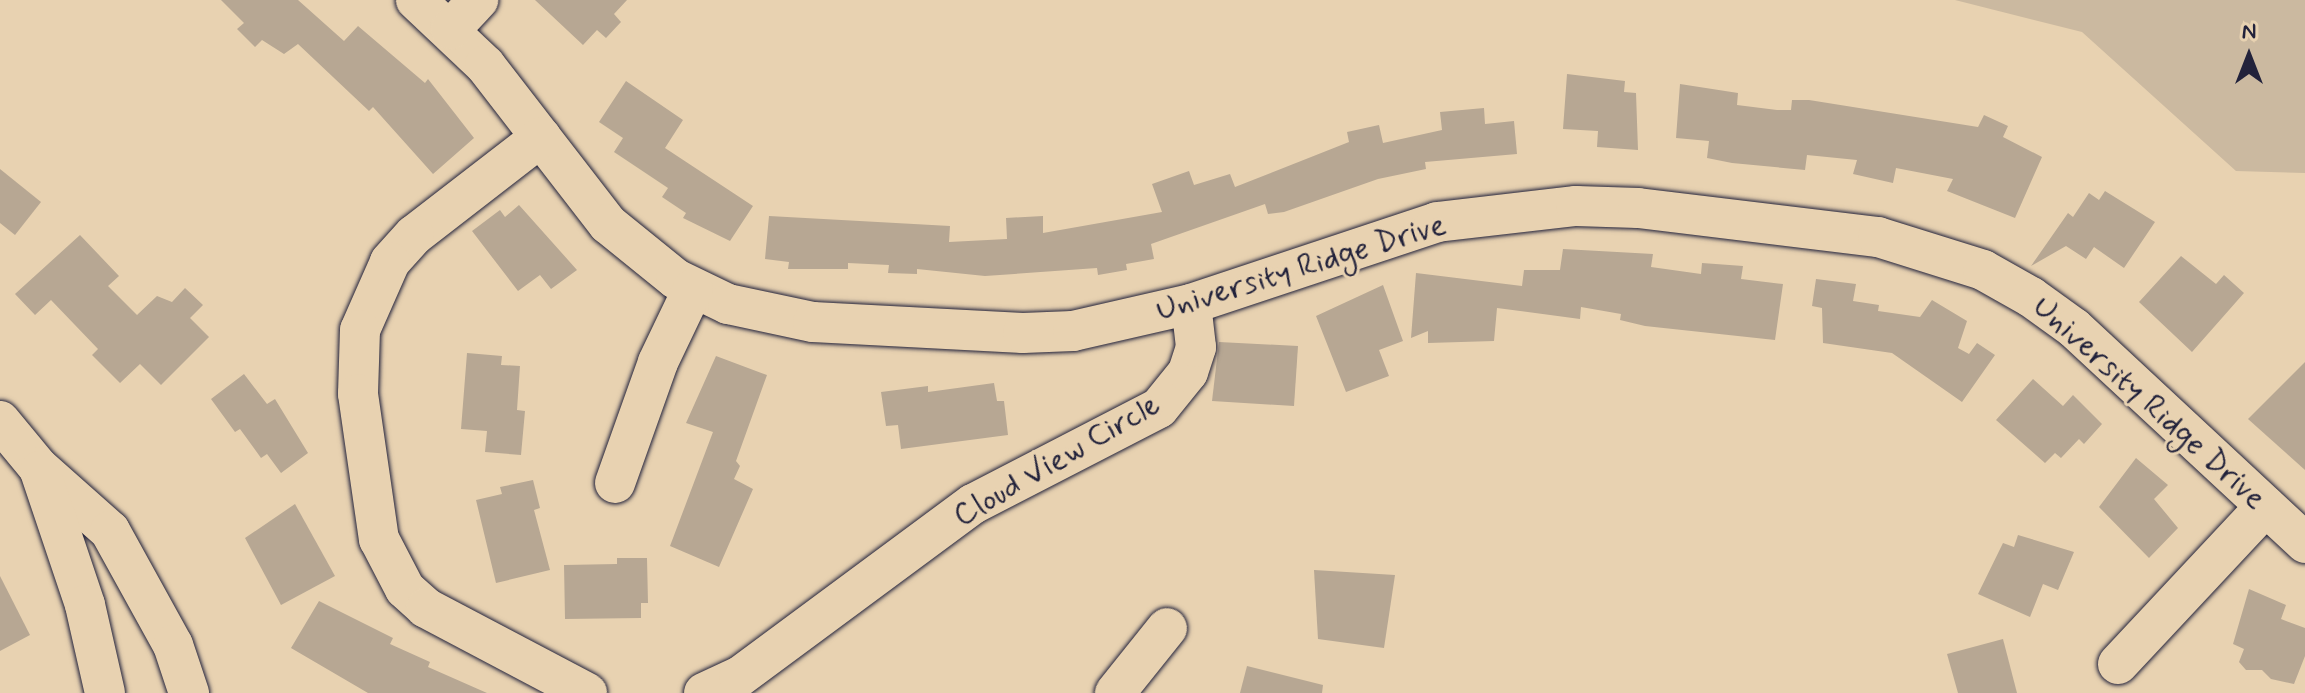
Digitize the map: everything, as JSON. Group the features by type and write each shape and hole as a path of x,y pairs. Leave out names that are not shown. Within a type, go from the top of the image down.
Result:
{"street":[{"name":"University Ridge Drive","path":"416,0 451,29 608,224 642,256 693,289 771,316 1023,333 1127,322 1191,304 1366,241 1506,211 1638,208 1878,237 1969,265 2031,297 2074,328 2305,543"},
{"path":"451,29 478,0"},
{"path":"541,137 414,235 390,262 360,330 358,394 379,539 405,589 426,608 587,693"},
{"path":"615,483 658,362 693,289"},
{"name":"Cloud View Circle","path":"704,693 739,677 973,504 1159,408 1188,372 1196,347 1191,304"},
{"path":"0,421 38,467 110,531 173,645 189,693"},
{"path":"38,467 85,605 105,693"},
{"path":"2118,664 2266,506"},
{"path":"1115,693 1167,628"}],"shaded area":[{"path":"1955,0 2305,0 2305,173 2236,171 2082,32"}],"building":[{"path":"221,0 298,0 344,41 358,26 425,83 428,79 474,138 433,174 373,107 369,111 298,44 284,54 262,40 255,47 237,29 244,23"},
{"path":"535,0 627,0 614,14 621,22 606,38 597,30 583,45"},
{"path":"1567,74 1625,81 1624,92 1636,93 1638,150 1597,147 1598,131 1563,129"},
{"path":"626,81 683,120 665,148 753,206 730,241 683,218 686,213 662,197 668,188 614,152 623,138 599,122"},
{"path":"1680,84 1738,93 1737,105 1777,110 1791,110 1792,100 1809,100 1978,127 1984,115 2008,126 2003,137 2042,157 2015,218 1947,191 1953,179 1896,168 1893,183 1853,174 1857,160 1807,155 1805,170 1707,158 1709,141 1676,138"},
{"path":"1484,108 1485,124 1514,121 1517,154 1425,162 1426,169 1378,179 1284,212 1268,214 1265,204 1151,244 1154,259 1126,264 1127,270 1098,275 1097,268 985,276 917,269 917,274 888,273 889,265 848,263 848,269 788,269 789,262 765,259 769,216 950,226 949,242 1007,239 1006,218 1043,216 1043,233 1162,212 1152,184 1189,171 1194,185 1230,174 1235,187 1349,142 1347,132 1379,125 1383,143 1442,130 1440,112"},
{"path":"0,169 41,202 15,235 0,223"},
{"path":"2105,191 2155,222 2124,268 2094,247 2086,259 2066,246 2031,266 2068,213 2073,217 2089,193 2099,200"},
{"path":"519,205 577,270 551,289 540,275 518,291 472,231 500,210 505,217"},
{"path":"80,235 119,276 108,286 137,315 157,296 172,302 185,288 203,305 190,318 209,337 161,385 140,364 120,383 92,355 98,349 51,300 35,315 15,294"},
{"path":"1563,249 1653,254 1651,267 1701,274 1702,263 1743,266 1741,279 1783,284 1775,340 1645,326 1620,320 1621,314 1581,307 1580,319 1497,308 1494,341 1428,343 1428,331 1411,338 1416,273 1522,286 1524,270 1560,270"},
{"path":"2181,256 2216,284 2224,275 2244,293 2192,352 2139,302"},
{"path":"1816,279 1856,284 1853,301 1879,305 1878,311 1920,317 1932,300 1967,321 1958,348 1969,354 1977,343 1995,355 1962,402 1892,353 1823,343 1822,308 1812,306"},
{"path":"1383,285 1403,341 1379,350 1389,376 1346,392 1316,316"},
{"path":"1219,342 1298,346 1294,406 1212,401"},
{"path":"467,353 502,356 501,365 520,366 517,410 525,411 521,455 485,452 487,431 461,429"},
{"path":"716,356 767,375 736,461 740,466 734,479 753,489 719,567 670,546 713,432 686,423"},
{"path":"2305,362 2305,470 2248,419"},
{"path":"244,374 267,404 275,399 308,453 281,473 267,454 261,458 240,429 235,432 211,399"},
{"path":"2033,379 2063,406 2073,395 2102,424 2084,444 2079,439 2061,458 2055,453 2045,463 1996,420"},
{"path":"994,383 997,401 1004,401 1008,435 901,449 898,425 886,426 881,392 928,386 928,392"},
{"path":"2136,458 2168,485 2154,499 2178,528 2149,558 2099,507"},
{"path":"533,480 540,508 534,510 550,570 496,583 476,500 502,494 500,487"},
{"path":"295,504 335,576 281,605 245,538"},
{"path":"2018,535 2074,552 2058,590 2043,584 2030,617 1978,594 2003,543 2014,547"},
{"path":"617,558 647,558 648,603 641,603 641,618 565,619 564,565 617,564"},
{"path":"1314,570 1395,575 1384,648 1318,639"},
{"path":"0,576 30,635 0,651"},
{"path":"2249,589 2286,605 2281,619 2305,628 2305,656 2294,684 2271,679 2262,670 2246,670 2239,662 2244,649 2233,644"},
{"path":"319,601 393,638 390,644 430,662 428,667 487,693 368,693 291,648"},
{"path":"2003,639 2017,693 1958,693 1947,654"},
{"path":"1247,666 1323,685 1322,693 1240,693"}]}
